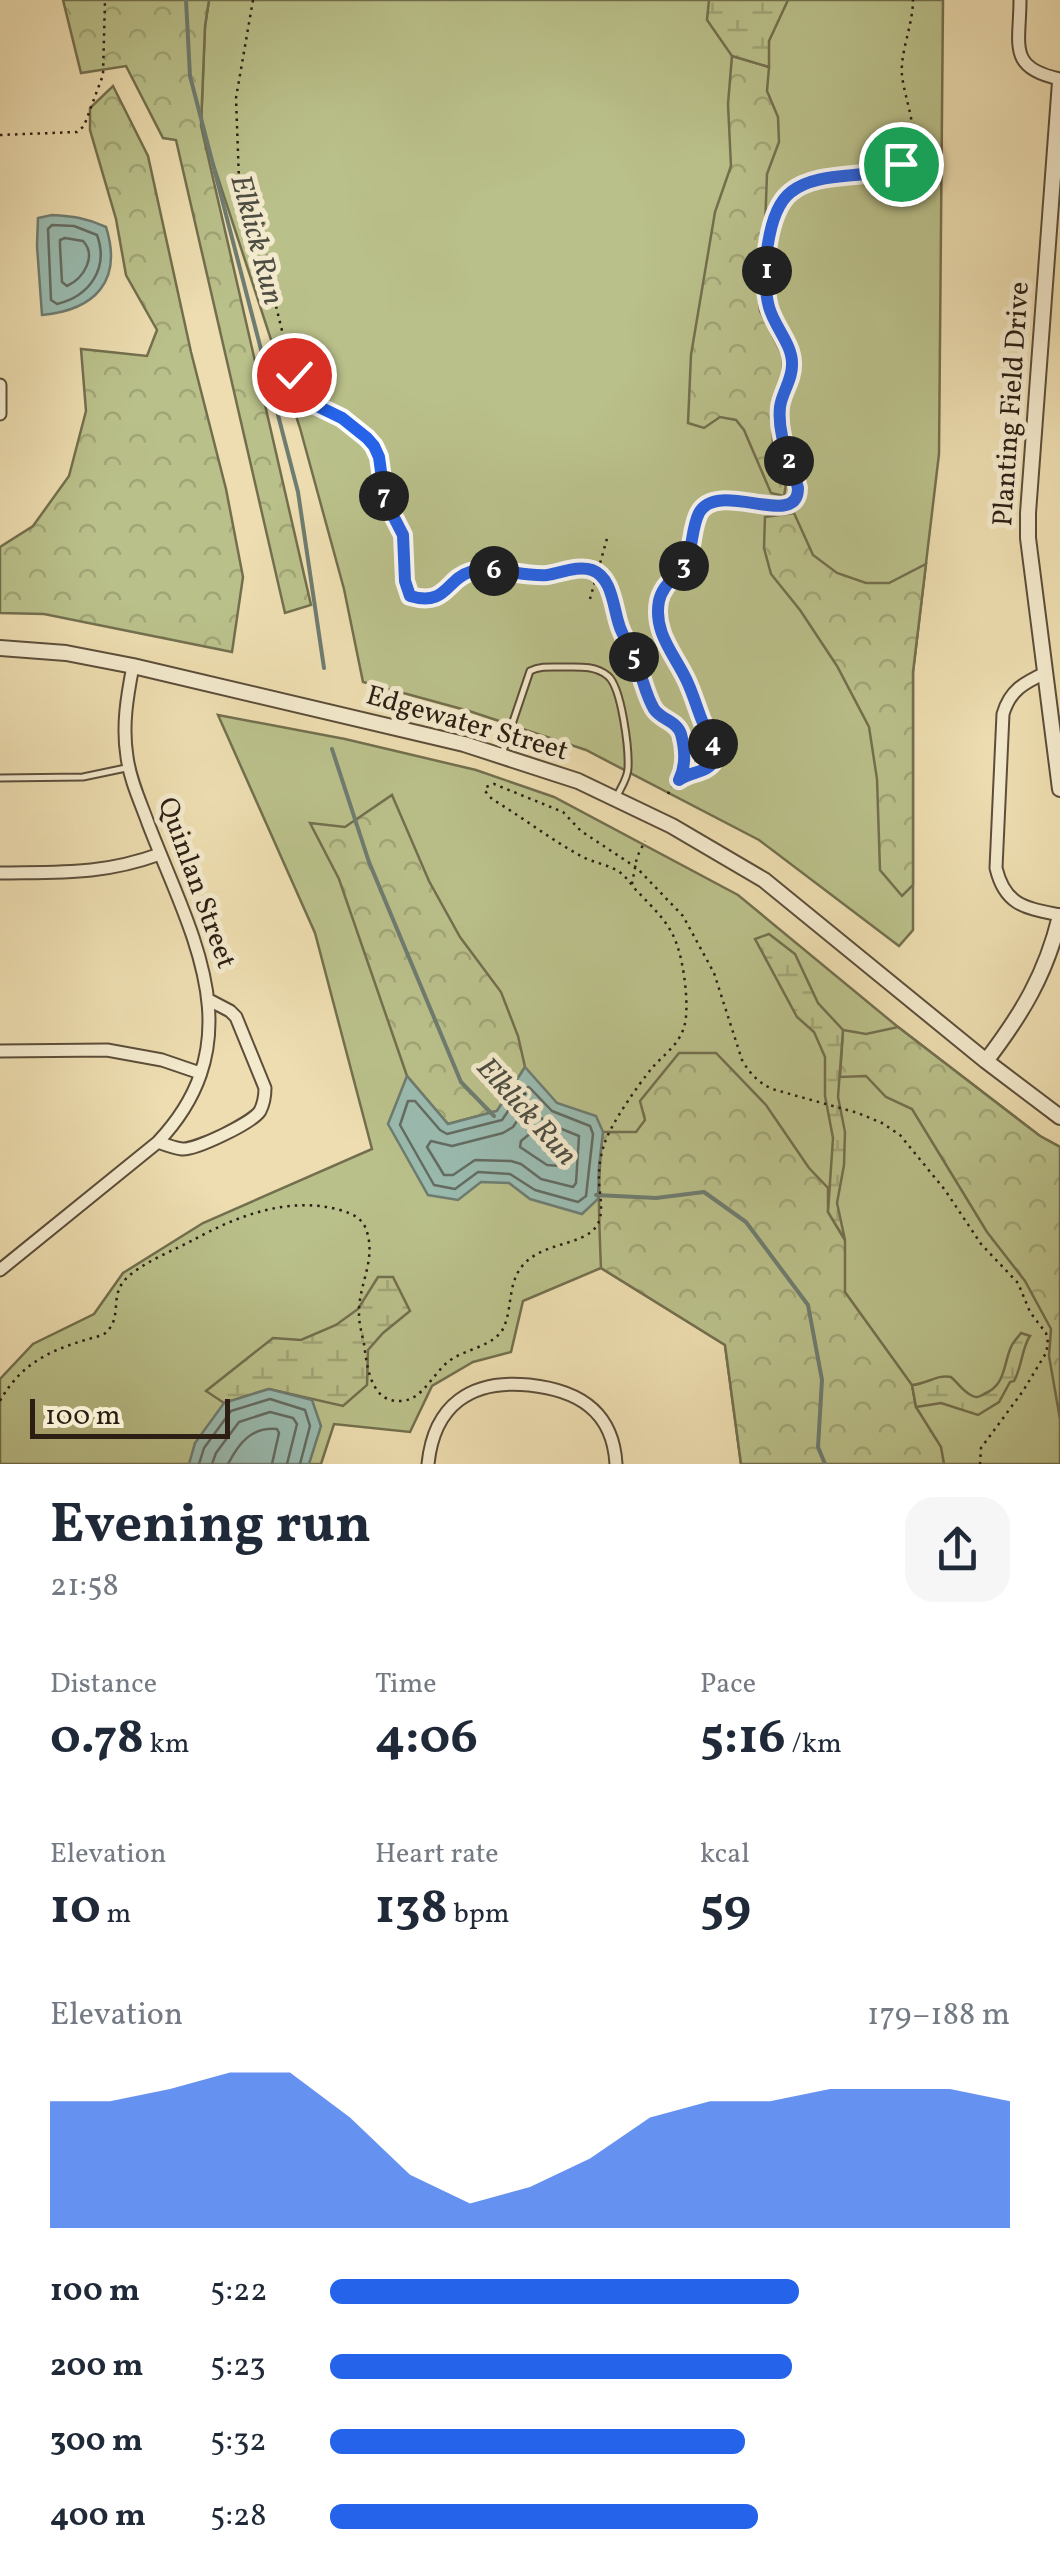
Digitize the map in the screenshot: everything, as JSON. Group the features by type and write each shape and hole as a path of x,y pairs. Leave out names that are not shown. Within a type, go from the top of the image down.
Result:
{"street":[{"path":"1020,0 1023,61 1038,75 1060,80"},
{"name":"Planting Field Drive","path":"1060,80 1028,514 1060,788"},
{"path":"0,385 0,414"},
{"name":"Edgewater Street","path":"0,648 66,653 133,666 502,754 578,780 672,826 764,880 1060,1117"},
{"name":"Quinlan Street","path":"0,1270 158,1142 190,1097 207,1049 209,1000 200,954 129,768 124,729 133,666"},
{"path":"986,1061 1027,1004 1047,960 1060,916 1014,901 1000,882 996,868 1003,714 1014,691 1045,673"},
{"path":"0,873 91,872 160,854"},
{"path":"158,1142 193,1148 248,1122 262,1109 264,1088 240,1024 230,1010 209,1000"},
{"path":"0,1051 108,1050 162,1060 200,1073"},
{"path":"428,1464 434,1432 454,1404 482,1388 512,1383 554,1388 585,1402 608,1430 616,1464"}],"lane":[{"path":"502,754 530,671 586,666 612,681 621,702 628,770 616,798"},
{"path":"0,778 83,778 129,768"}],"path":[{"path":"0,135 77,132 84,126 103,75 105,0"},
{"path":"253,0 236,98 238,180 265,232 269,278 294,375 313,404 342,418 367,438 379,457 385,500 403,535 405,581 410,596 444,594 458,579 474,571 539,575 588,568 597,572 610,589 618,621 656,713 674,723 681,736 684,763 679,780"},
{"path":"668,794 686,774 712,766 716,751 687,680 662,636 658,615 662,591 687,561 694,528 704,506 731,500 784,506 798,496 780,427 783,394 792,364 766,294 772,218 792,190 815,181 877,172 901,164 911,154 914,141 901,72 914,0"},
{"path":"590,598 608,535"},
{"path":"0,1400 16,1378 46,1354 110,1330 115,1321 117,1294 123,1282 140,1269 205,1234 263,1210 312,1204 354,1215 363,1222 370,1244 360,1322 370,1378 388,1400 403,1402 418,1394 449,1360 496,1338 505,1322 517,1273 525,1262 539,1251 593,1230 601,1210 599,1174 604,1143 637,1088 679,1039 686,1024 683,972 676,940 662,918 617,870 576,854 487,796 486,787 494,784 563,812 581,831 633,865 683,916 691,930 714,974 749,1072 772,1090 858,1113 882,1122 900,1135 945,1190 981,1244 1018,1284 1030,1312 1046,1333 1046,1353 981,1448 980,1464"},
{"path":"631,885 633,865 645,841"},
{"path":"617,870 633,865"}],"green space":[{"path":"63,0 209,0 201,126 311,605 285,613 176,140 163,138 126,66 81,73"},
{"path":"209,0 943,0 939,454 913,672 913,930 899,946 759,840 586,750 469,711 363,682 344,589 300,428 201,126"},
{"path":"709,0 788,0 769,41 769,67 732,56 707,20"},
{"path":"732,56 769,67 767,91 778,117 779,142 767,174 765,228 757,273 760,311 783,356 783,382 772,406 773,446 787,478 784,496 771,493 736,420 720,417 704,428 688,423 691,355 715,212 731,166 728,104"},
{"path":"113,86 148,156 226,489 243,577 232,652 44,614 0,613 0,547 33,526 69,476 86,411 81,349 147,356 157,330 126,275 116,219 90,130 90,108"},
{"path":"794,513 813,555 837,573 866,583 889,583 926,564 913,672 913,885 902,896 880,870 877,779 869,727 837,666 771,574 764,548 765,517"},
{"path":"218,715 345,739 476,770 554,797 738,895 898,1027 1040,1136 1060,1147 1060,1464 741,1464 725,1345 601,1268 523,1301 511,1352 473,1362 432,1386 410,1432 334,1424 321,1464 0,1464 0,1379 33,1344 94,1314 123,1273 203,1223 372,1149 315,933"},
{"path":"392,795 429,881 460,937 501,992 525,1067 497,1111 448,1124 407,1076 339,879 310,823 345,827"},
{"path":"769,934 795,954 818,1003 843,1030 838,1097 845,1132 844,1165 837,1203 845,1240 828,1212 833,1138 825,1096 825,1057 814,1032 797,1017 755,939"},
{"path":"898,1027 1040,1136 1060,1147 1060,1419 1049,1356 1051,1329 1025,1281 987,1232 912,1109 886,1097 866,1076 840,1077 843,1030 866,1034"},
{"path":"679,1053 716,1053 766,1105 809,1168 828,1188 828,1212 845,1240 845,1292 912,1385 916,1407 941,1447 944,1464 741,1464 725,1345 601,1268 599,1183 603,1132 636,1132 645,1120 640,1101"},
{"path":"378,1277 393,1277 410,1311 368,1350 367,1385 343,1406 269,1389 224,1403 206,1391 273,1338 301,1340 336,1325 358,1309"},
{"path":"1021,1333 1030,1336 1017,1375 999,1402 978,1415 941,1403 916,1407 912,1385 941,1377 951,1377 975,1397 991,1390 1000,1380 1011,1347"}],"water":[{"path":"52,215 106,227 111,263 100,289 90,299 77,307 42,315 38,218"},
{"path":"525,1067 557,1103 596,1116 603,1132 598,1199 582,1214 530,1199 509,1183 481,1182 458,1200 428,1195 388,1124 407,1076 448,1124 497,1111"},
{"path":"269,1389 312,1400 321,1426 309,1464 189,1464 195,1443 224,1403"}],"waterway":[{"name":"Elklick Run","path":"186,0 190,76 298,492 324,668"},
{"name":"Elklick Run","path":"332,749 369,862 461,1082 494,1116"},
{"name":"Elklick Run","path":"596,1195 656,1198 704,1192 746,1222 808,1305 822,1380 818,1447 825,1464"}],"route":[{"path":"294,375 313,404 342,418 374,446 385,500 403,535 405,581 410,596 444,594 458,579 474,571 539,575 588,568 602,576 656,713 674,723 681,736 684,763 679,780 712,766 716,751 687,680 662,636 658,605 662,591 687,561 698,514 704,506 731,500 784,506 798,496 780,427 783,394 792,364 766,294 772,218 792,190 815,181 877,172 901,164"}]}
